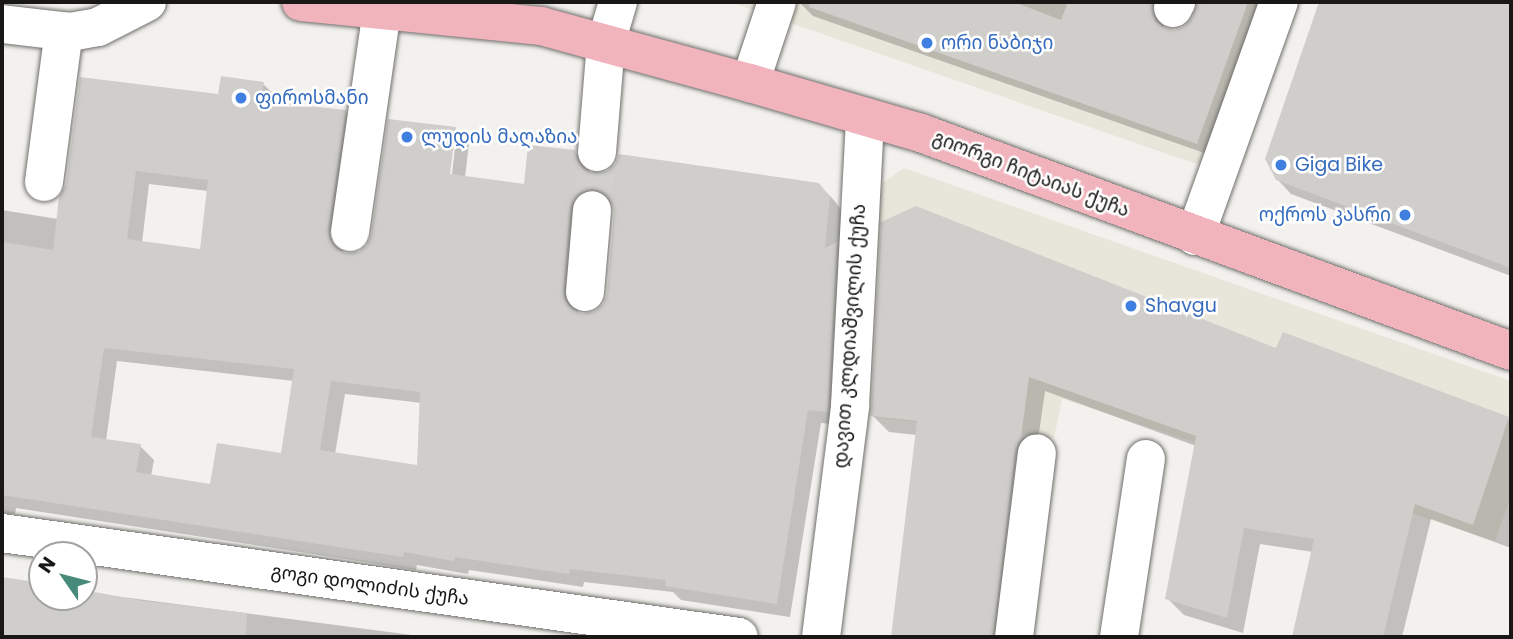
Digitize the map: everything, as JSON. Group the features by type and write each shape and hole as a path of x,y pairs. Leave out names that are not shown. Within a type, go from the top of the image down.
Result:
{"main road":[{"name":"გიორგი ჩიტაიას ქუჩა","path":"301,2 541,26 750,83 922,133 1511,351"},
{"name":"გიორგი ჩიტაიას ქუჩა","path":"486,2 541,26"}],"street":[{"path":"44,181 44,21 98,27 147,2"},
{"path":"597,152 606,43 618,2"},
{"path":"750,83 777,2"},
{"path":"1195,236 1279,2"},
{"path":"350,232 382,10"},
{"name":"დავით კლდიაშვილის ქუჩა","path":"821,637 850,405 865,117"},
{"path":"584,292 592,210"},
{"path":"1014,637 1037,453"},
{"path":"1119,637 1146,458"},
{"name":"გოგი დოლიძის ქუჩა","path":"2,533 738,637"}],"shaded area":[{"path":"730,2 1263,2 1209,159 1199,165"},
{"path":"904,168 1511,381 1511,496 1495,541 1062,399 1054,438 857,415 881,184"}],"building":[{"path":"810,2 1014,2 1061,20 1068,2 1153,2 1155,21 1174,30 1184,27 1192,18 1198,2 1248,2 1197,144 809,7"},
{"path":"1319,2 1511,2 1511,268 1276,180 1265,159"},
{"path":"221,76 264,82 261,101 346,110 328,230 336,249 346,253 359,252 367,246 371,236 388,119 456,127 450,174 524,184 528,145 575,150 578,162 584,170 595,174 607,171 615,164 619,154 819,183 830,197 825,248 837,242 828,404 827,412 808,410 777,604 665,586 666,580 570,569 569,574 455,557 454,561 404,552 403,557 2,495 2,242 53,250 59,197 66,185 80,77 218,94","holes":["136,171 208,180 200,249 127,239","593,188 605,193 611,200 614,211 607,294 603,304 595,311 582,314 572,309 565,301 563,291 570,208 575,197 583,190","104,348 294,369 281,453 217,443 210,484 136,472 141,444 91,437","331,381 420,392 417,465 320,450"]},
{"path":"916,206 1276,348 1283,332 1509,417 1473,525 1415,504 1383,637 1292,637 1314,539 1244,528 1227,618 1165,599 1196,436 1029,377 1021,438 1015,450 993,637 891,637 917,421 871,416 881,222"},
{"path":"2,577 28,581 28,611 98,611 98,593 143,601 247,613 246,637 2,637"}],"tunnel":[{"path":"592,210 597,152"}],"place":[{"name":"ორი ნაბიჯი","path":"927,43"},
{"name":"ფიროსმანი","path":"241,98"},
{"name":"ლუდის მაღაზია","path":"407,137"},
{"name":"Giga Bike","path":"1281,165"},
{"name":"ოქროს კასრი","path":"1405,215"},
{"name":"Shavgu","path":"1131,306"}]}
